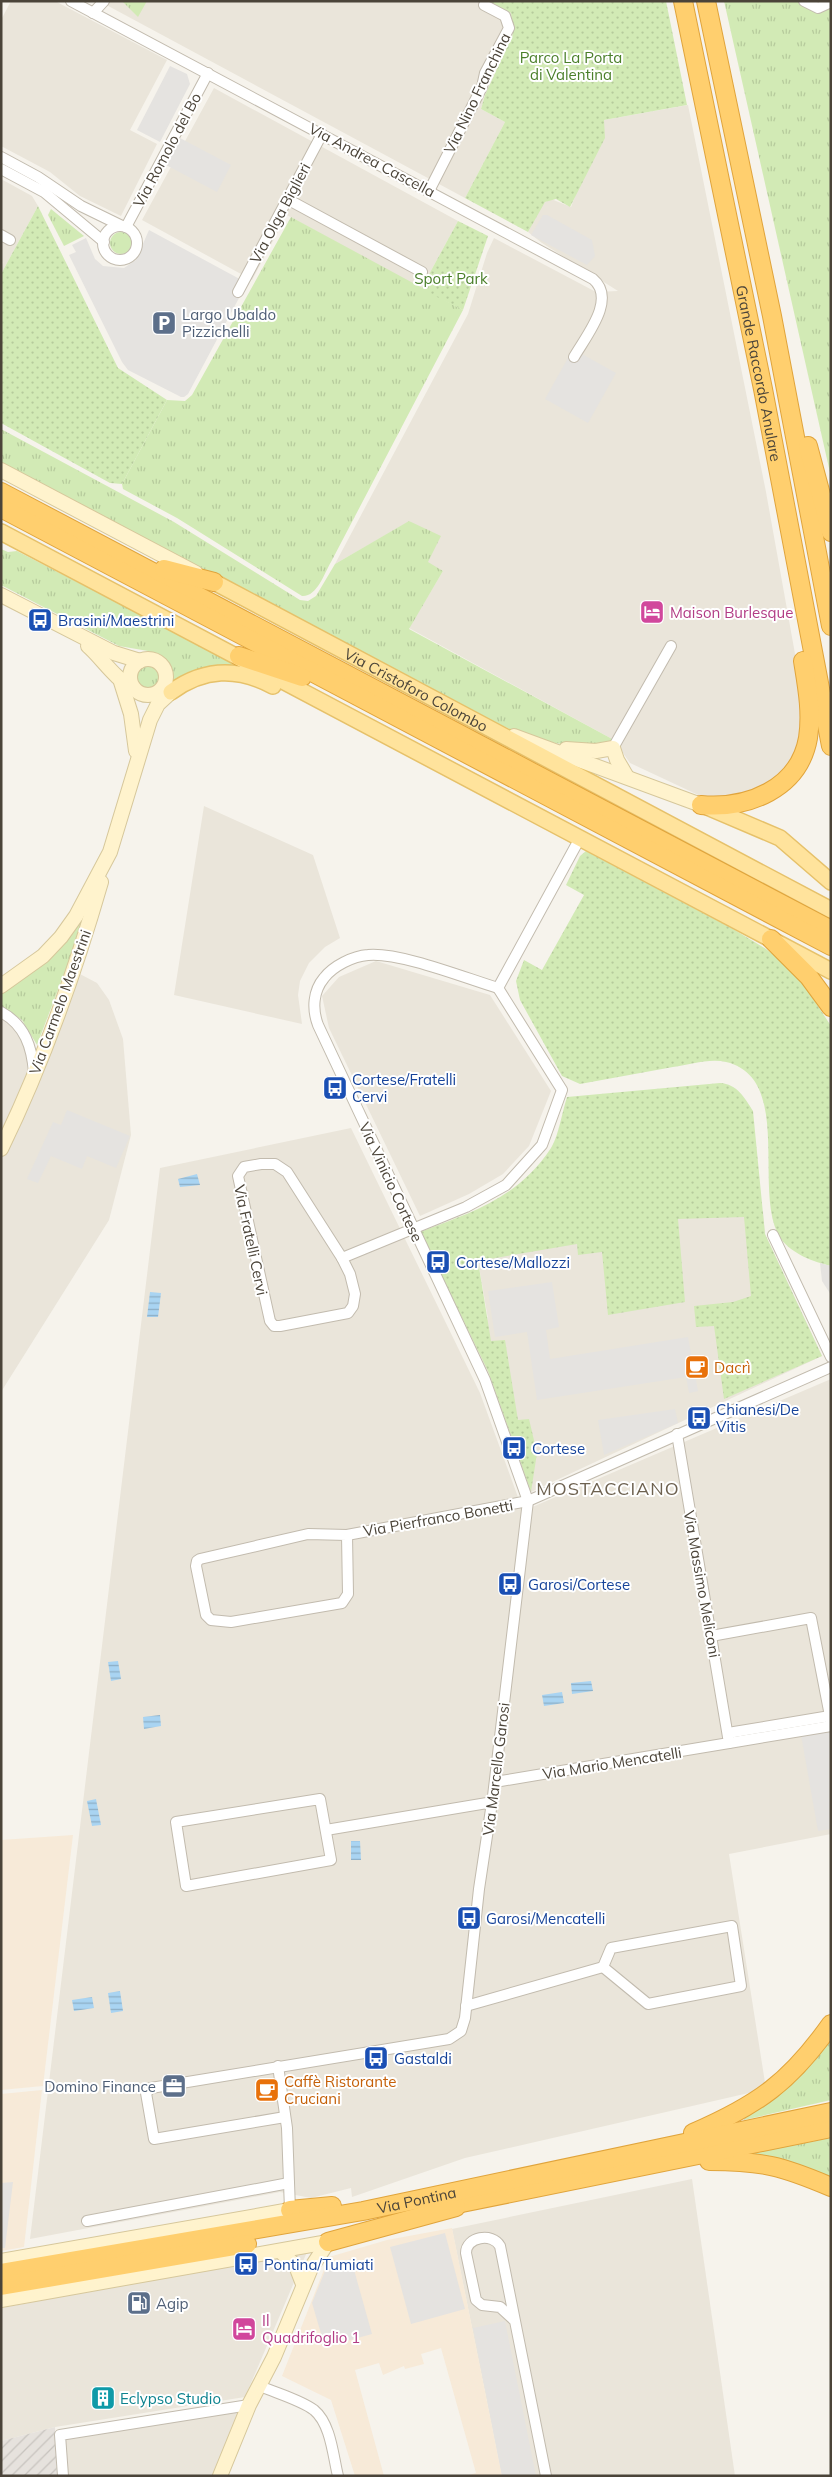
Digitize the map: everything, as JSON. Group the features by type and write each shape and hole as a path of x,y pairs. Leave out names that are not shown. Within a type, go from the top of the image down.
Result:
{"highway":[{"name":"Grande Raccordo Anulare","path":"683,1 742,283 831,746"},
{"name":"Grande Raccordo Anulare","path":"706,1 772,316 831,626"},
{"path":"772,316 794,389 831,532"},
{"name":"Via Cristoforo Colombo","path":"1,492 831,930"},
{"path":"1,508 831,946"},
{"path":"114,552 177,574 214,582"},
{"path":"701,805 729,806 763,796 788,777 804,753 809,715 800,628 798,573"},
{"path":"239,656 302,676 366,707 387,711"},
{"path":"771,939 809,977 831,1007"},
{"path":"662,2155 758,2101 796,2068 831,2024"},
{"name":"Via Pontina","path":"662,2155 831,2112"},
{"name":"Via Pontina","path":"1,2286 280,2238 482,2192 662,2155 831,2128"},
{"path":"662,2155 765,2163 788,2169 831,2187"},
{"path":"290,2210 482,2192"},
{"path":"328,2242 411,2221 482,2192"},
{"name":"Via Pontina","path":"1,2273 482,2192"}],"main road":[{"path":"1,532 239,656 831,971"},
{"name":"Via Cristoforo Colombo","path":"214,582 831,910"},
{"path":"163,696 190,680 208,674 224,672 244,674 267,683 436,771 454,778 473,781"},
{"path":"701,805 786,842 831,882"}],"street":[{"name":"Via Andrea Cascella","path":"71,1 576,269 598,284 603,294 601,307 574,357"},
{"path":"93,13 104,1"},
{"path":"804,1 818,8 831,2"},
{"name":"Via Nino Franchina","path":"429,191 482,87 485,73 509,28 505,16 484,6"},
{"name":"Via Romolo del Bo","path":"124,227 208,73"},
{"name":"Via Olga Biglieri","path":"238,292 322,134"},
{"path":"1,157 38,177 81,206 132,230 138,242 137,250 132,256 121,260 113,259 106,254 104,242 109,230 124,227"},
{"path":"1,169 44,192 104,242"},
{"path":"287,199 422,272"},
{"name":"Via Cristoforo Colombo","path":"1,470 214,582"},
{"path":"1,595 114,653 140,661 156,662 164,670 165,681 163,696 148,726 137,759 110,852 76,916 61,937 42,956 1,986"},
{"path":"72,633 103,659 127,684 142,694 163,696"},
{"path":"627,777 617,760 613,748 671,646"},
{"path":"137,759 127,684 135,665 140,661"},
{"path":"486,726 701,805"},
{"path":"546,747 585,751 613,748"},
{"path":"342,1258 473,1204 514,1178 544,1140 562,1090 498,988 580,838"},
{"name":"Via Carmelo Maestrini","path":"1,1149 34,1073 89,923 110,852"},
{"path":"76,916 84,914 89,923"},
{"name":"Via Vinicio Cortese","path":"498,988 407,960 371,955 360,957 339,966 327,974 317,989 314,1009 318,1025 485,1380 528,1501"},
{"path":"1,1012 14,1021 25,1036 32,1053 34,1073"},
{"name":"Via Fratelli Cervi","path":"261,1164 275,1164 282,1167 342,1258 354,1284 354,1304 351,1311 343,1315 280,1326 272,1324 266,1308 238,1178 240,1169 261,1164"},
{"path":"773,1234 831,1357"},
{"name":"Via Pierfranco Bonetti","path":"347,1535 348,1594 342,1603 230,1622 211,1620 206,1615 196,1566 198,1560 308,1534 347,1535 528,1501 831,1367"},
{"name":"Via Massimo Meliconi","path":"677,1434 728,1738"},
{"name":"Via Marcello Garosi","path":"278,2066 449,2040 459,2034 464,2024 479,1889 495,1782 528,1501"},
{"path":"711,1636 812,1618 830,1721"},
{"name":"Via Mario Mencatelli","path":"495,1782 728,1738 830,1721"},
{"path":"320,1799 326,1830 331,1860 186,1886 176,1822 320,1799"},
{"path":"326,1830 492,1802"},
{"path":"732,1926 741,1986 648,2004 603,1967 611,1948 732,1926"},
{"path":"466,2006 603,1967"},
{"path":"1,2261 290,2210 285,2117 278,2066 148,2089 146,2094 154,2139 285,2117"},
{"path":"87,2221 289,2184"},
{"path":"514,2320 500,2306 482,2305 476,2300 466,2251 470,2242 487,2238 498,2242 514,2320 546,2476"},
{"path":"1,2300 281,2252 328,2242"},
{"path":"220,2476 249,2405 260,2386 313,2263 328,2242"},
{"path":"281,2252 296,2266 304,2284"},
{"path":"260,2386 303,2404 318,2414 327,2430 338,2476"},
{"path":"63,2476 60,2435 249,2405"}],"shaded area":[{"path":"11,1 55,1 167,60 130,130 157,144 121,216 80,196 50,172 1,146 1,20"},
{"path":"99,1 488,1 511,13 513,34 485,95 481,109 505,122 465,198"},
{"path":"170,66 187,74 190,84 160,142 137,130"},
{"path":"214,88 458,221 421,289 287,215 252,280 142,220"},
{"path":"688,105 766,492 804,704 801,742 780,777 748,796 709,800 630,763 614,740 409,628 443,571 428,563 410,521 335,564 468,314 487,253 494,238 596,292 618,291 542,243 528,232 542,204 551,199 571,207 604,120"},
{"path":"180,138 231,165 217,192 166,165"},
{"path":"1,179 32,196 38,206 1,274"},
{"path":"543,215 547,215 592,240 595,256 587,265 531,235"},
{"name":"Largo Ubaldo Pizzichelli","path":"149,230 247,283 188,394 184,397 128,370 122,362 69,255 76,252 72,245 86,238 95,259 103,266 124,268 136,260"},
{"path":"573,349 616,373 588,423 545,399"},
{"path":"204,806 313,855 340,938 325,947 309,963 300,981 298,995 302,1024 174,995"},
{"path":"376,961 490,995 551,1091 529,1146 503,1174 469,1194 420,1216 329,1028 322,996 339,977"},
{"path":"78,973 97,983 109,1000 123,1039 131,1135 109,1220 1,1392 1,1017 11,1024 26,1049 28,1073"},
{"path":"67,1110 130,1136 116,1168 87,1156 82,1169 51,1156 38,1183 27,1179 53,1122 61,1125"},
{"path":"351,1128 480,1393 523,1511 831,1379 831,1834 729,1854 766,2089 465,2158 352,2197 351,2188 311,2198 280,2192 30,2239 160,1168"},
{"path":"763,1211 765,1234 822,1356 531,1492 467,1327 488,1319 478,1261 677,1219"},
{"path":"820,1263 831,1266 831,1295 822,1281"},
{"path":"552,1282 559,1327 546,1330 550,1359 688,1337 698,1391 689,1393 686,1377 537,1400 527,1332 495,1337 488,1291"},
{"path":"675,1409 678,1423 604,1455 598,1420"},
{"path":"831,1729 831,1829 818,1831 801,1735"},
{"path":"73,1835 43,2086 1,2090 1,1840"},
{"path":"42,2090 24,2247 1,2251 1,2094"},
{"path":"692,2179 735,2476 502,2476 452,2229"},
{"path":"13,2182 5,2248 1,2248 1,2183"},
{"path":"452,2228 502,2476 465,2476 476,2473 441,2348 421,2354 424,2364 405,2369 404,2366 383,2375 379,2363 355,2370 384,2476 355,2476 331,2400 282,2376 329,2257 387,2240"},
{"path":"445,2233 465,2309 411,2324 390,2247"},
{"path":"307,2252 245,2397 55,2427 1,2441 1,2308"},
{"path":"351,2259 372,2334 325,2347 312,2303 327,2266"},
{"path":"505,2321 536,2476 502,2476 473,2328"},
{"path":"255,2401 220,2476 65,2476 61,2435"},
{"path":"55,2427 57,2476 1,2476 1,2441"}],"green space":[{"path":"122,1 147,1 138,17"},
{"name":"Parco La Porta di Valentina","path":"488,1 666,1 687,105 604,120 605,138 570,207 556,199 545,202 528,232 465,198 505,122 481,109 485,95 513,34 511,13"},
{"path":"724,1 831,1 831,477"},
{"path":"38,206 118,368 167,400 122,484 110,483 1,423 1,274"},
{"path":"51,209 84,236 64,246 48,215"},
{"path":"291,217 463,310 323,578 312,593 302,596 177,518 123,489 122,484 167,400 185,401 192,395"},
{"name":"Sport Park","path":"458,221 488,236 463,310 421,289"},
{"path":"117,232 125,232 132,239 132,247 125,254 117,254 110,247 110,239"},
{"path":"1,429 174,522 300,600 308,601 316,596 335,564 409,521 441,536 428,562 443,571 409,629 614,740 608,744 598,746 559,744 522,734 482,716 1,462"},
{"path":"1,549 8,552 17,551 238,665 254,670 170,684 167,664 159,657 148,654 148,651 119,646 1,585"},
{"path":"148,664 157,668 161,677 157,686 148,690 139,686 135,677 139,668"},
{"path":"586,851 733,929 766,949 795,971 831,1026 831,1266 811,1260 797,1253 781,1239 773,1220 769,1195 766,1114 759,1090 747,1072 726,1062 713,1061 580,1084 562,1076 520,1000 516,981 524,960 542,970 584,895 566,885 580,856"},
{"path":"82,919 69,961 37,1045 22,1020 1,1006 1,993"},
{"path":"720,1083 736,1089 753,1111 765,1234 822,1356 724,1399 714,1326 696,1327 694,1306 733,1302 751,1296 744,1217 678,1219 685,1302 608,1315 602,1252 578,1255 577,1244 478,1261 491,1341 505,1340 518,1420 529,1419 537,1453 531,1492 488,1371 420,1232 476,1210 509,1191 524,1179 538,1165 554,1143 567,1097"},
{"path":"831,2033 831,2100 744,2120 750,2111"},
{"path":"831,2138 831,2177 752,2153"}],"water":[{"path":"197,1174 200,1185 180,1187 178,1179"},
{"path":"150,1292 161,1293 158,1317 147,1317"},
{"path":"118,1661 121,1679 111,1681 108,1662"},
{"path":"591,1681 593,1691 572,1694 571,1683"},
{"path":"562,1692 564,1703 544,1706 542,1695"},
{"path":"160,1715 161,1726 144,1729 143,1717"},
{"path":"96,1799 101,1825 92,1826 87,1801"},
{"path":"351,1841 360,1841 361,1860 351,1860"},
{"path":"120,1991 123,2011 111,2013 108,1993"},
{"path":"92,1997 94,2008 74,2011 72,2000"}],"place":[{"name":"Largo Ubaldo Pizzichelli","path":"164,323"},
{"name":"Maison Burlesque","path":"652,612"},
{"name":"Brasini/Maestrini","path":"40,620"},
{"name":"Cortese/Fratelli Cervi","path":"335,1088"},
{"name":"Cortese/Mallozzi","path":"438,1262"},
{"name":"Dacrì","path":"697,1367"},
{"name":"Chianesi/De Vitis","path":"699,1418"},
{"name":"Cortese","path":"514,1448"},
{"name":"Garosi/Cortese","path":"510,1584"},
{"name":"Garosi/Mencatelli","path":"469,1918"},
{"name":"Gastaldi","path":"376,2058"},
{"name":"Domino Finance","path":"174,2086"},
{"name":"Caffè Ristorante Cruciani","path":"267,2090"},
{"name":"Pontina/Tumiati","path":"246,2264"},
{"name":"Agip","path":"139,2303"},
{"name":"Il Quadrifoglio 1","path":"244,2329"},
{"name":"Eclypso Studio","path":"103,2398"}],"district":[{"name":"MOSTACCIANO","path":"608,1488"}]}
